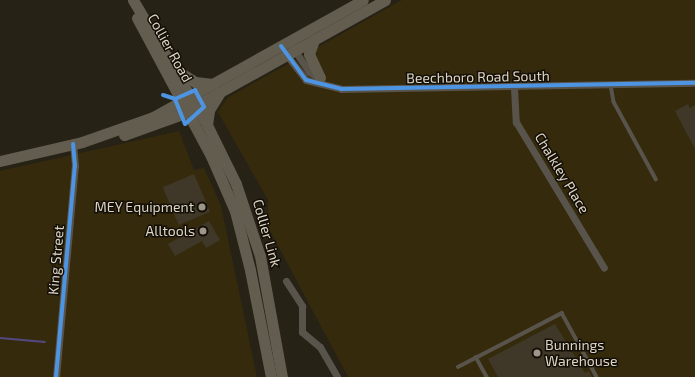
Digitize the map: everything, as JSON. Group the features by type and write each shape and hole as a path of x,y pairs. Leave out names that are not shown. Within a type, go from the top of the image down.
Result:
{"main road":[{"name":"Collier Road","path":"127,0 173,84 189,104"},
{"name":"Collier Road","path":"134,0 176,70 189,104"},
{"path":"0,161 146,129 288,49 336,15 363,0"},
{"path":"288,49 314,40 385,0"},
{"path":"336,15 355,11 360,14"},
{"path":"314,40 309,54 322,82"},
{"path":"176,70 195,82 216,89"},
{"path":"160,114 170,99 173,84"},
{"path":"207,125 209,110 216,89"},
{"path":"78,143 189,104"},
{"name":"Collier Link","path":"189,104 207,125 236,184 253,232 282,377"},
{"name":"Collier Link","path":"189,104 235,211 271,377"}],"street":[{"name":"Beechboro Road South","path":"288,49 309,72 322,82 349,89 514,88 695,83"},
{"name":"Chalkley Place","path":"514,88 516,122 604,268"},
{"name":"King Street","path":"56,377 78,143"},
{"path":"286,280 302,306 302,332 320,347 337,377"}],"lane":[{"path":"612,85 611,97 656,179"},
{"path":"458,367 562,313 597,377"},
{"path":"476,357 487,377"}],"shaded area":[{"path":"402,0 695,0 695,377 348,377 267,225 268,200 218,112 227,98"},
{"path":"179,131 194,170 204,168 221,206 257,377 0,377 0,171"}],"building":[{"path":"688,104 690,108 695,105 695,149 675,111"},
{"path":"194,174 210,212 179,225 163,187"},
{"name":"Alltools","path":"209,221 220,240 206,248 202,241 175,256 168,244"},
{"name":"Bunnings Warehouse","path":"555,324 585,373 589,371 592,377 498,377 488,359"}],"waterway":[{"path":"0,338 45,342"}],"cycle path":[{"path":"281,46 306,80 341,89 695,83"},
{"path":"163,95 175,99 195,90 204,107 185,124 175,99"},
{"path":"56,377 75,166 73,144"}],"place":[{"name":"MEY Equipment","path":"202,207"},
{"name":"Alltools","path":"203,231"},
{"name":"Bunnings Warehouse","path":"537,353"}]}
